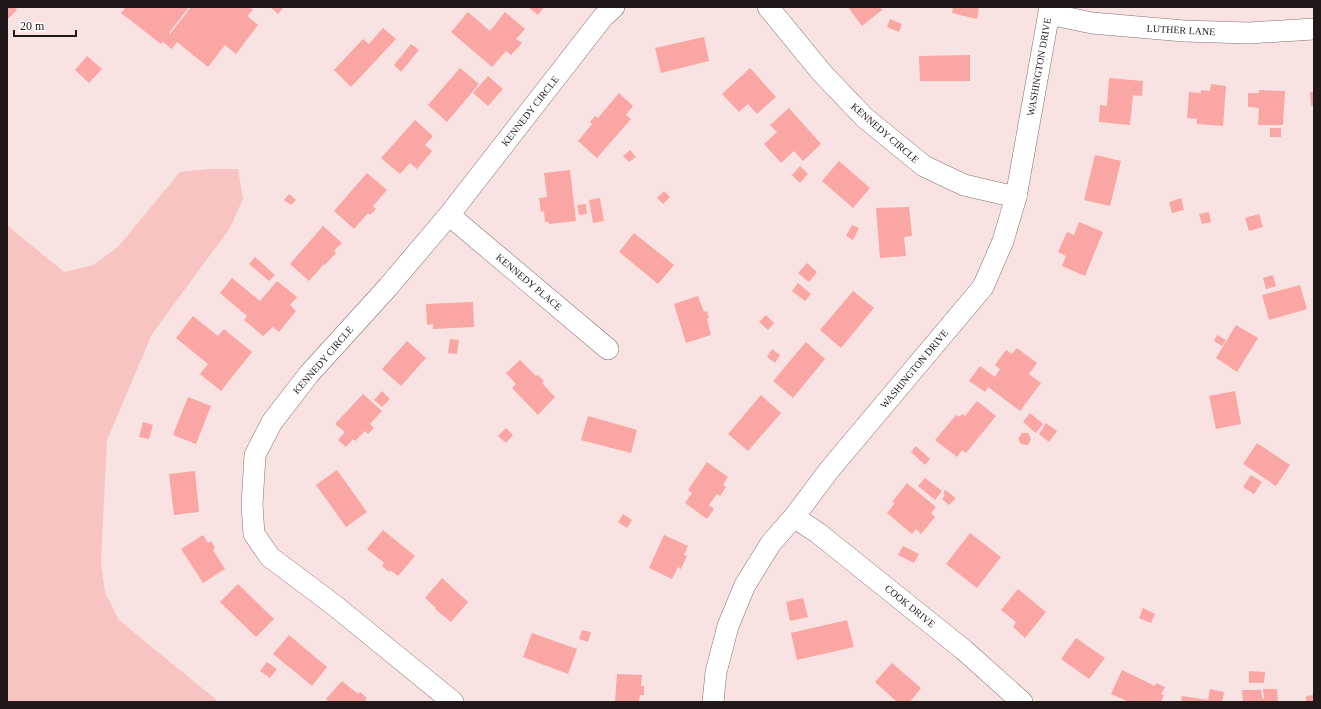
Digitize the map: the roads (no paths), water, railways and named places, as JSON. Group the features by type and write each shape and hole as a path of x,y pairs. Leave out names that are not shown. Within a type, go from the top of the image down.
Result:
{"street":[{"name":"KENNEDY CIRCLE","path":"453,702 334,605 270,557 254,534 252,505 255,455 272,422 309,374 388,287 449,215 603,17 614,7"},
{"name":"KENNEDY CIRCLE","path":"768,7 822,73 865,118 924,166 964,185 1016,197"},
{"name":"WASHINGTON DRIVE","path":"712,702 716,672 728,626 742,592 771,543 794,517 830,469 983,287 1003,242 1016,197 1049,11"},
{"name":"LUTHER LANE","path":"1049,11 1092,23 1184,31 1249,33 1314,28"},
{"name":"KENNEDY PLACE","path":"449,215 608,349"},
{"name":"COOK DRIVE","path":"794,517 818,533 964,650 1022,702"}]}
